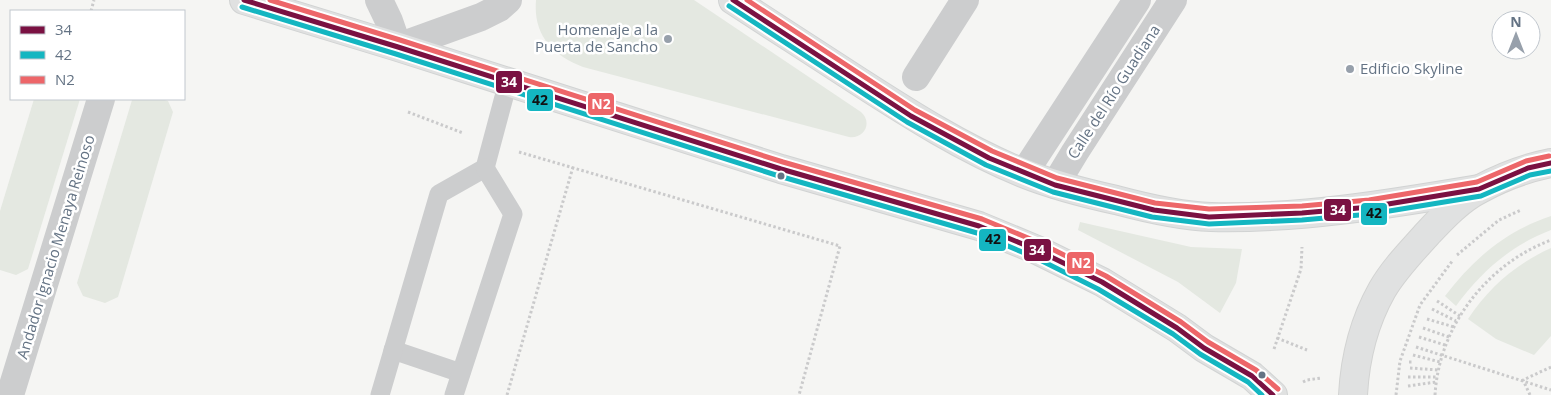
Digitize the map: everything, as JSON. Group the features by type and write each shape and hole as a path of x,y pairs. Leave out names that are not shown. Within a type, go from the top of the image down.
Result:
{"street":[{"path":"244,0 781,169 979,226 1029,246 1102,282 1140,304 1204,348 1252,376 1273,395"},
{"path":"379,0 398,47"},
{"path":"398,47 481,17 500,8 508,0"},
{"path":"733,0 911,116 957,142 1024,173 1056,185 1154,210 1209,217 1302,213 1370,207 1479,189 1528,168 1551,163"},
{"path":"916,77 965,0"},
{"name":"Calle del Río Guadiana","path":"1024,173 1137,0"},
{"name":"Calle del Río Guadiana","path":"1056,185 1075,152 1174,0"},
{"name":"Andador Ignacio Menaya Reinoso","path":"10,395 102,100"},
{"path":"1353,395 1358,355 1365,328 1382,289 1405,258 1442,218 1479,189"}],"lane":[{"path":"380,395 439,194 485,168 508,82"},
{"path":"454,395 513,214 485,168"},
{"path":"393,350 462,373"}],"path":[{"path":"507,395 573,168 840,246 799,395"},
{"path":"1396,395 1400,360 1420,305 1454,258 1499,220 1525,208"},
{"path":"1435,395 1438,370 1449,337 1456,321 1481,287 1507,263 1537,245 1551,240"},
{"path":"1271,355 1301,269 1302,244"},
{"path":"1437,301 1460,316"},
{"path":"1432,309 1456,321"},
{"path":"1427,320 1454,326"},
{"path":"1423,328 1449,337"},
{"path":"1419,337 1446,345"},
{"path":"1277,338 1308,350"},
{"path":"1416,347 1551,390"},
{"path":"1413,355 1440,362"},
{"path":"1523,380 1551,367"},
{"path":"1410,368 1438,370"},
{"path":"1408,377 1437,376"},
{"path":"1523,380 1530,395"},
{"path":"1408,386 1436,382"}],"shaded area":[{"path":"536,0 694,0 861,112 865,116 865,129 859,135 849,137 583,67 562,56 547,42 538,24"},
{"path":"34,100 80,100 28,269 16,275 0,270 0,211"},
{"path":"132,100 168,101 173,112 118,297 105,303 83,296 77,283"},
{"path":"1551,216 1551,230 1536,236 1498,261 1476,282 1456,306 1445,296 1467,270 1492,247 1520,229"},
{"path":"1080,222 1191,247 1242,249 1236,283 1220,313 1178,282 1078,230"},
{"path":"1551,248 1551,336 1534,355 1496,339 1468,319 1476,307 1504,278 1526,261"}],"transit line":[{"name":"34","path":"244,0 781,169 979,226 1037,250 1102,282 1177,328 1204,348 1252,376 1273,395"},
{"name":"N2","path":"270,0 783,162 982,219 1040,243 1106,276 1181,322 1208,342 1256,370 1278,389"},
{"name":"34","path":"733,0 911,116 989,158 1055,185 1154,210 1209,217 1302,213 1370,207 1479,189 1528,168 1551,163"},
{"name":"N2","path":"747,0 915,110 992,151 1057,178 1155,203 1209,209 1302,206 1369,200 1477,182 1526,161 1549,156"},
{"name":"42","path":"729,6 907,122 986,165 1053,192 1152,217 1209,224 1302,220 1371,214 1481,196 1530,175 1551,171"},
{"name":"42","path":"242,7 779,176 977,233 1034,257 1098,289 1248,382 1262,395"}],"place":[{"name":"Homenaje a la Puerta de Sancho","path":"668,39"},
{"name":"Edificio Skyline","path":"1350,69"}]}
